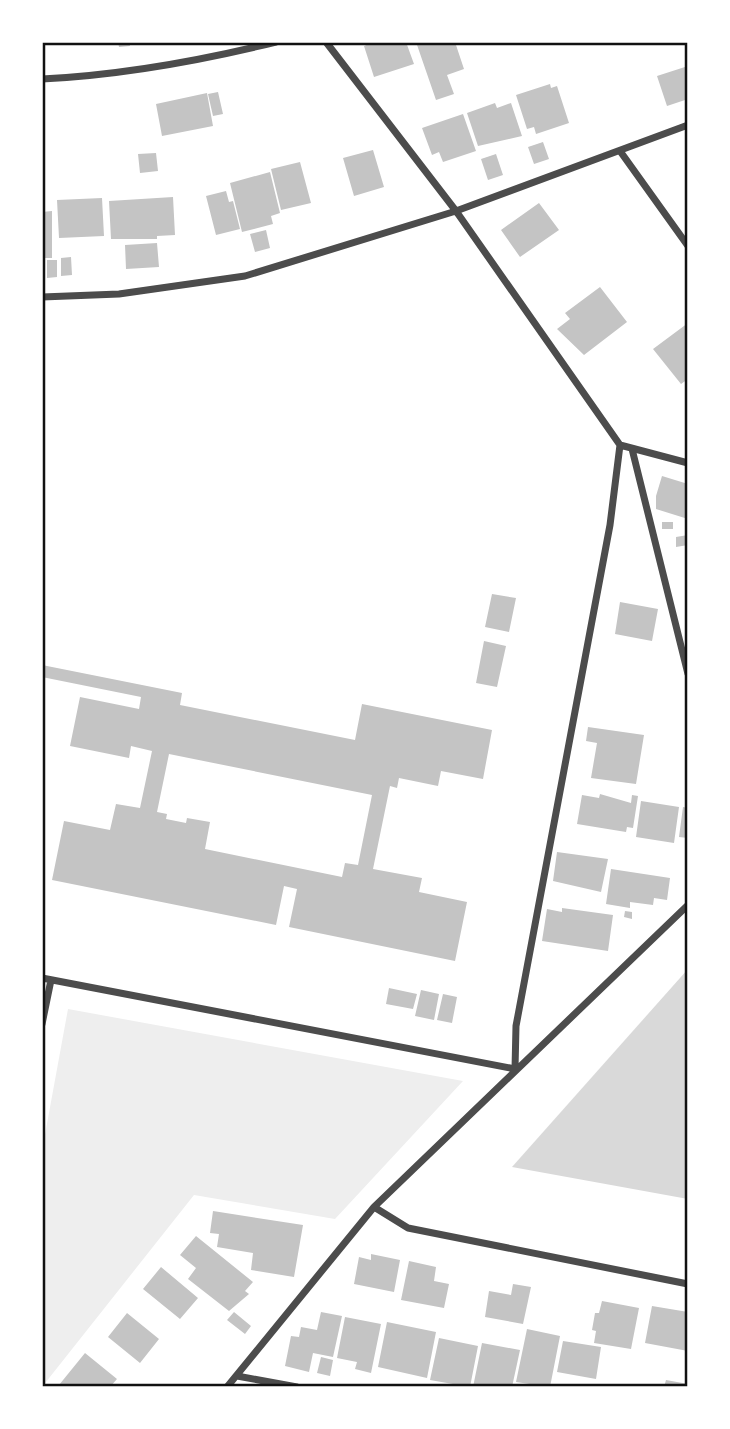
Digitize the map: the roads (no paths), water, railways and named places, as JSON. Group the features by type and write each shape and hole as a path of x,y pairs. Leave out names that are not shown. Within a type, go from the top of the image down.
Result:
{"street":[{"path":"42,79 114,73 213,58 276,42"},
{"path":"326,42 456,211 620,445 688,463"},
{"path":"42,297 119,294 245,276 456,211 688,125"},
{"path":"621,151 688,246"},
{"path":"515,1069 516,1026 610,525 620,445"},
{"path":"632,449 688,674"},
{"path":"227,1387 374,1207 688,905"},
{"path":"42,1024 46,979 515,1069"},
{"path":"374,1207 408,1228 688,1284"},
{"path":"237,1376 297,1387"}]}
